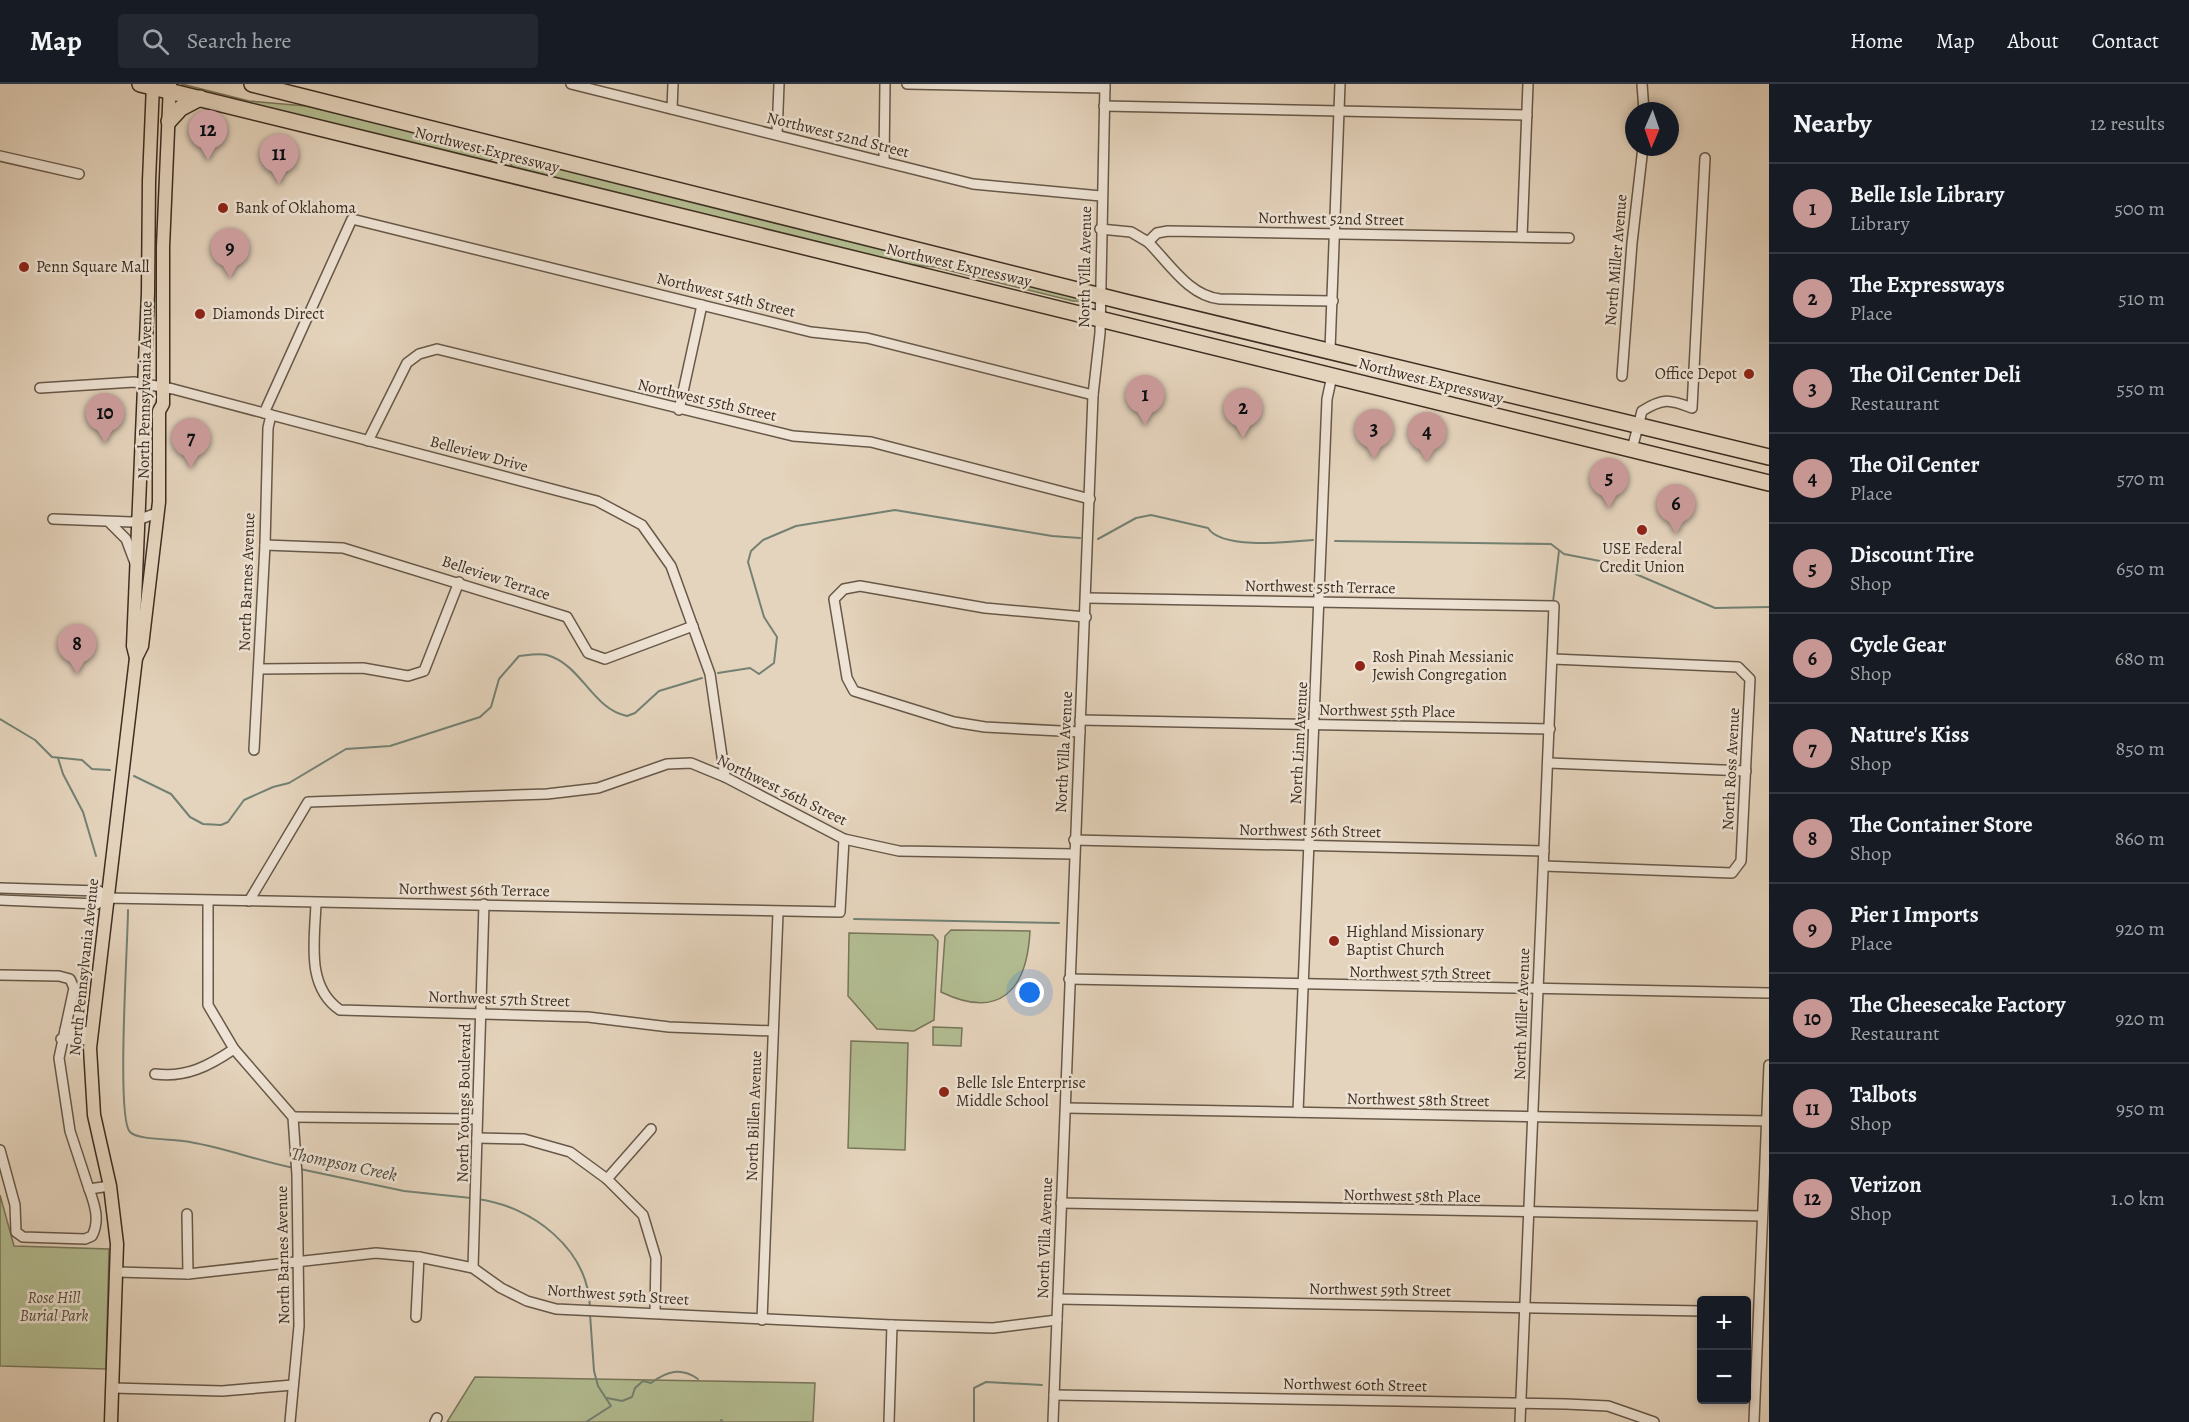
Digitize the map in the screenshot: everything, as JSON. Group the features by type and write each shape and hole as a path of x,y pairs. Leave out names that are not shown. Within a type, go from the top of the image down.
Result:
{"highway":[{"name":"Northwest Expressway","path":"252,84 1769,457"},
{"name":"Northwest Expressway","path":"148,85 170,87 200,98 1769,483"},
{"path":"169,121 181,108 200,98"},
{"path":"1332,376 1339,366 1364,358"}],"main road":[{"name":"North Pennsylvania Avenue","path":"136,658 133,646 144,384 148,85"},
{"name":"North Pennsylvania Avenue","path":"111,1422 117,1272 110,1186 94,1115 91,1036 136,658 142,646 157,513 159,411 163,404 164,247 170,87"},
{"path":"144,384 159,411"}],"street":[{"name":"Northwest 52nd Street","path":"570,84 973,184 1101,196"},
{"path":"672,109 673,84"},
{"path":"777,135 778,84"},
{"path":"884,161 885,84"},
{"path":"907,84 1105,86"},
{"path":"1330,350 1340,84"},
{"path":"1521,237 1528,84"},
{"path":"1642,84 1643,102"},
{"name":"North Villa Avenue","path":"1053,1422 1074,840 1087,597 1093,395 1099,318 1105,86"},
{"path":"1104,106 1527,115"},
{"path":"0,156 79,174"},
{"name":"North Miller Avenue","path":"1622,376 1632,243 1642,156"},
{"path":"1632,449 1642,411 1659,400 1676,402 1692,408 1705,158"},
{"name":"Northwest 54th Street","path":"352,219 811,332 867,338 1093,395"},
{"name":"North Barnes Avenue","path":"254,750 265,545 267,414 352,219"},
{"path":"1100,229 1131,232 1148,242 1192,288 1206,296 1220,299 1333,301"},
{"name":"Northwest 52nd Street","path":"1148,242 1157,233 1168,231 1569,238"},
{"path":"679,410 702,305"},
{"name":"Northwest 55th Street","path":"368,441 407,363 419,354 437,349 679,410 793,436 871,442 1090,499"},
{"name":"North Linn Avenue","path":"1298,1112 1305,985 1327,399 1332,376"},
{"name":"Belleview Drive","path":"40,388 134,382 163,387 597,501 642,525 671,566 710,674 725,777"},
{"path":"53,519 110,523 140,521 157,513"},
{"path":"110,523 126,539 135,563"},
{"name":"Belleview Terrace","path":"265,545 343,548 567,617 588,653 606,659 693,626"},
{"path":"259,669 363,668 408,676 424,670 459,582"},
{"path":"1080,732 985,727 954,722 854,691 847,678 834,599 844,589 860,586 985,608 1086,617"},
{"name":"Northwest 55th Terrace","path":"1087,597 1554,606"},
{"name":"North Miller Avenue","path":"1520,1422 1554,606"},
{"name":"North Ross Avenue","path":"1544,866 1732,873 1741,861 1750,679 1738,668 1552,659"},
{"name":"Northwest 55th Place","path":"1080,720 1550,729"},
{"name":"Northwest 56th Street","path":"249,901 308,802 547,794 598,788 666,764 691,763 725,777 844,838 899,851 1074,854"},
{"path":"1549,763 1746,771"},
{"name":"Northwest 56th Terrace","path":"0,888 99,891 107,897 208,901 484,904 778,913 840,912 844,838"},
{"name":"Northwest 56th Street","path":"1074,840 1544,851"},
{"path":"34,889 34,901"},
{"name":"Northwest 56th Terrace","path":"0,900 97,904 107,897"},
{"path":"208,901 208,1005 234,1049 293,1117 476,1119"},
{"name":"Northwest 57th Street","path":"316,903 316,976 330,1003 340,1010 588,1017 669,1026 773,1031"},
{"name":"North Youngs Boulevard","path":"473,1268 484,904"},
{"name":"North Billen Avenue","path":"762,1320 778,913"},
{"path":"0,975 59,976 70,980 74,988 59,1058 70,1131 95,1206 97,1227 92,1236 85,1239 22,1237 16,1232 15,1205 0,1149"},
{"name":"Northwest 57th Street","path":"1070,979 1769,993"},
{"path":"63,1034 91,1036"},
{"path":"155,1074 174,1077 213,1064 234,1049"},
{"path":"1754,1422 1757,1312 1765,1249 1762,1216 1769,1065"},
{"name":"Northwest 58th Street","path":"1066,1108 1768,1121"},
{"name":"North Barnes Avenue","path":"290,1422 299,1326 297,1175 293,1117"},
{"path":"607,1179 651,1129"},
{"path":"477,1138 524,1139 570,1152 607,1179 643,1215 656,1258 655,1312"},
{"path":"89,1189 110,1186"},
{"name":"Northwest 58th Place","path":"1061,1203 1762,1216"},
{"path":"187,1214 188,1274"},
{"name":"Northwest 59th Street","path":"117,1272 188,1274 376,1253 419,1257 473,1268 501,1288 548,1308 655,1312 762,1320 993,1328 1056,1320"},
{"path":"416,1317 419,1257"},
{"name":"Northwest 59th Street","path":"1058,1299 1697,1311"},
{"path":"1751,1312 1757,1312"},
{"path":"889,1422 892,1325"},
{"path":"113,1388 222,1391 293,1385"},
{"name":"Northwest 60th Street","path":"1054,1395 1608,1406 1654,1422"}],"green space":[{"path":"182,84 249,101 306,106 490,151 494,158 488,162 182,87"},
{"path":"516,157 1077,296 1084,301 1073,301 935,267 905,264 513,168 510,163"},
{"path":"951,930 1030,931 1028,952 1016,984 994,1001 979,1003 961,1000 941,992 945,936"},
{"path":"849,933 933,935 938,941 934,1020 914,1031 877,1029 848,996"},
{"path":"933,1027 962,1028 961,1046 933,1045"},
{"path":"851,1041 908,1043 905,1150 848,1148"},
{"name":"Rose Hill Burial Park","path":"0,1195 14,1246 109,1249 106,1369 0,1366"},
{"path":"475,1377 815,1383 813,1422 447,1422"}],"waterway":[{"path":"718,673 750,668 759,674 774,663 777,637 764,617 748,562 751,551 763,540 796,526 895,510 1052,536 1080,538"},
{"path":"1098,539 1136,518 1151,515 1208,528 1216,535 1241,542 1273,543 1313,540"},
{"path":"1335,541 1551,544 1564,554 1610,563 1715,608 1769,607"},
{"path":"1553,602 1559,551"},
{"path":"134,776 171,794 190,817 203,824 221,825 228,822 244,800 273,787 289,783 346,749 390,746 480,717 491,707 499,679 519,656 544,654 559,660 605,705 627,716 635,713 659,691 702,678"},
{"path":"0,719 35,740 52,757 82,760 92,769 110,770"},
{"name":"Thompson Creek","path":"58,758 63,774 83,812 96,856"},
{"name":"Thompson Creek","path":"128,910 123,1064 126,1120 130,1132 147,1138 211,1146 294,1168"},
{"path":"854,919 1059,923"},
{"name":"Thompson Creek","path":"300,1169 404,1191 471,1198"},
{"name":"Thompson Creek","path":"477,1199 498,1203 518,1211 537,1221 554,1234 580,1267 587,1287 590,1309"},
{"name":"Thompson Creek","path":"586,1422 611,1406 598,1386 594,1371 590,1314"},
{"path":"607,1398 622,1401 632,1397 635,1388 643,1381 651,1383 668,1373 686,1373 698,1379"},
{"path":"974,1422 974,1388 986,1382 1042,1385"}],"place":[{"name":"Verizon","path":"208,160"},
{"name":"Talbots","path":"279,184"},
{"name":"Bank of Oklahoma","path":"223,208"},
{"name":"Penn Square Mall","path":"24,267"},
{"name":"Pier 1 Imports","path":"230,278"},
{"name":"Diamonds Direct","path":"200,314"},
{"name":"Office Depot","path":"1749,374"},
{"name":"Belle Isle Library","path":"1145,425"},
{"name":"The Expressways","path":"1243,438"},
{"name":"The Cheesecake Factory","path":"105,443"},
{"name":"The Oil Center Deli","path":"1374,459"},
{"name":"The Oil Center","path":"1427,462"},
{"name":"Nature's Kiss","path":"191,468"},
{"name":"Discount Tire","path":"1609,508"},
{"name":"USE Federal Credit Union","path":"1642,530"},
{"name":"Cycle Gear","path":"1676,534"},
{"name":"Rosh Pinah Messianic Jewish Congregation","path":"1360,666"},
{"name":"The Container Store","path":"77,674"},
{"name":"Highland Missionary Baptist Church","path":"1334,941"},
{"name":"Belle Isle Enterprise Middle School","path":"944,1092"}]}
